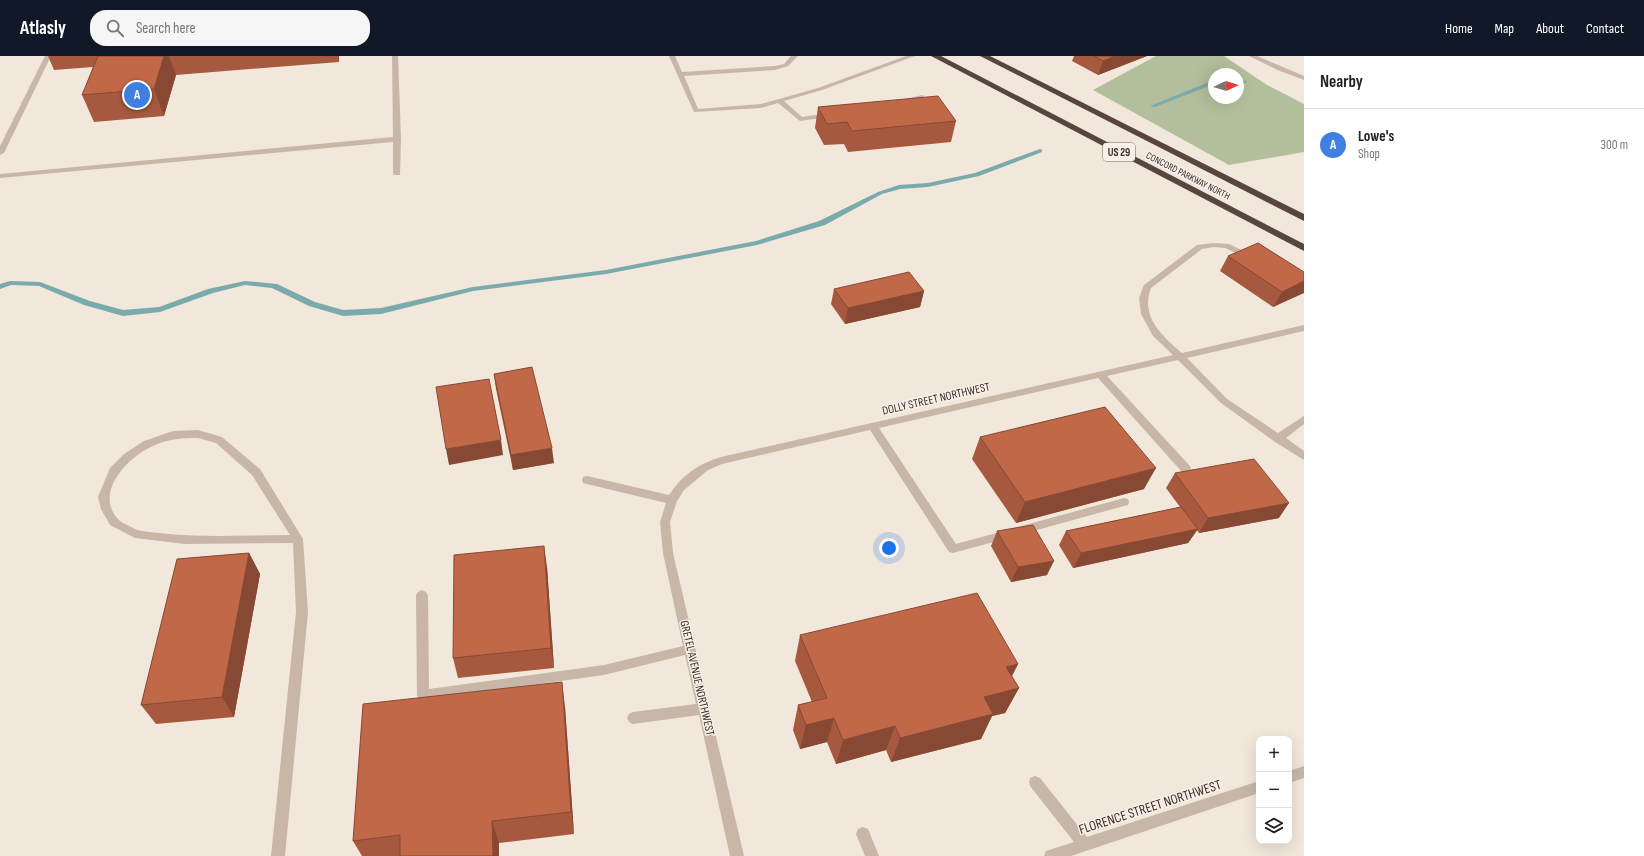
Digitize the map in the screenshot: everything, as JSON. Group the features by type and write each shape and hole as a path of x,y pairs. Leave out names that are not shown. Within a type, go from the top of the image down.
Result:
{"highway":[{"name":"CONCORD PARKWAY NORTH","path":"935,56 1304,248"},
{"name":"CONCORD PARKWAY NORTH","path":"984,56 1304,218"}],"street":[{"path":"0,153 48,56"},
{"path":"395,56 397,173"},
{"path":"672,56 696,111 761,106 820,89 912,56"},
{"path":"680,74 775,68 786,65 795,56"},
{"path":"1252,56 1282,70 1304,78"},
{"path":"899,101 922,97"},
{"path":"780,101 800,119 816,118 839,113"},
{"path":"0,176 397,139"},
{"path":"1257,260 1226,246 1214,244 1200,248 1147,287 1143,298 1145,314 1157,336 1180,356 1224,401 1304,456"},
{"name":"DOLLY STREET NORTHWEST","path":"672,500 680,487 704,467 721,462 1304,328"},
{"path":"1100,374 1186,469"},
{"path":"1278,439 1304,419"},
{"path":"873,427 953,549 1124,502"},
{"path":"278,856 302,612 298,539 256,472 219,440 198,434 174,435 147,444 128,457 114,471 103,497 106,509 114,522 134,534 185,540 298,539"},
{"path":"587,480 672,500"},
{"name":"GRETEL AVENUE NORTHWEST","path":"672,500 665,522 668,552 737,856"},
{"path":"422,595 423,695 604,670 690,649"},
{"path":"634,718 704,709"},
{"path":"1292,776 1304,772"},
{"path":"1035,782 1085,845"},
{"name":"FLORENCE STREET NORTHWEST","path":"1051,856 1256,788"},
{"path":"863,834 872,856"}],"green space":[{"path":"1156,56 1224,56 1242,68 1208,68 1208,104 1244,104 1244,69 1267,85 1304,104 1304,152 1229,165 1093,90"}],"building":[{"path":"98,56 164,56 154,89 82,95"},
{"path":"1094,56 1115,56 1103,61"},
{"path":"938,96 956,121 852,131 847,122 827,124 818,107"},
{"path":"1258,243 1304,272 1304,281 1282,292 1228,256"},
{"path":"909,272 924,291 848,308 834,289"},
{"path":"532,367 552,448 511,455 494,374"},
{"path":"489,379 501,440 446,449 436,387"},
{"path":"1105,407 1156,468 1025,502 980,437"},
{"path":"1254,459 1289,503 1208,518 1175,473"},
{"path":"1181,507 1198,529 1081,553 1066,531"},
{"path":"1033,525 1054,561 1018,567 997,531"},
{"path":"544,546 551,648 453,658 454,555"},
{"path":"249,553 222,697 141,705 177,559"},
{"path":"977,593 1018,664 1006,667 1019,688 984,697 993,714 900,738 895,726 843,740 834,718 806,725 798,705 827,698 800,635"},
{"path":"562,682 571,812 492,821 493,856 400,856 400,835 353,841 363,704"}],"waterway":[{"path":"1153,106 1208,84"},
{"path":"0,287 10,283 40,284 87,303 123,313 160,309 211,291 245,283 274,286 312,304 343,313 381,311 473,289 606,272 757,243 822,223 880,193 899,187 928,185 977,175 1040,151"}],"place":[{"name":"Lowe's","path":"137,95"}]}
